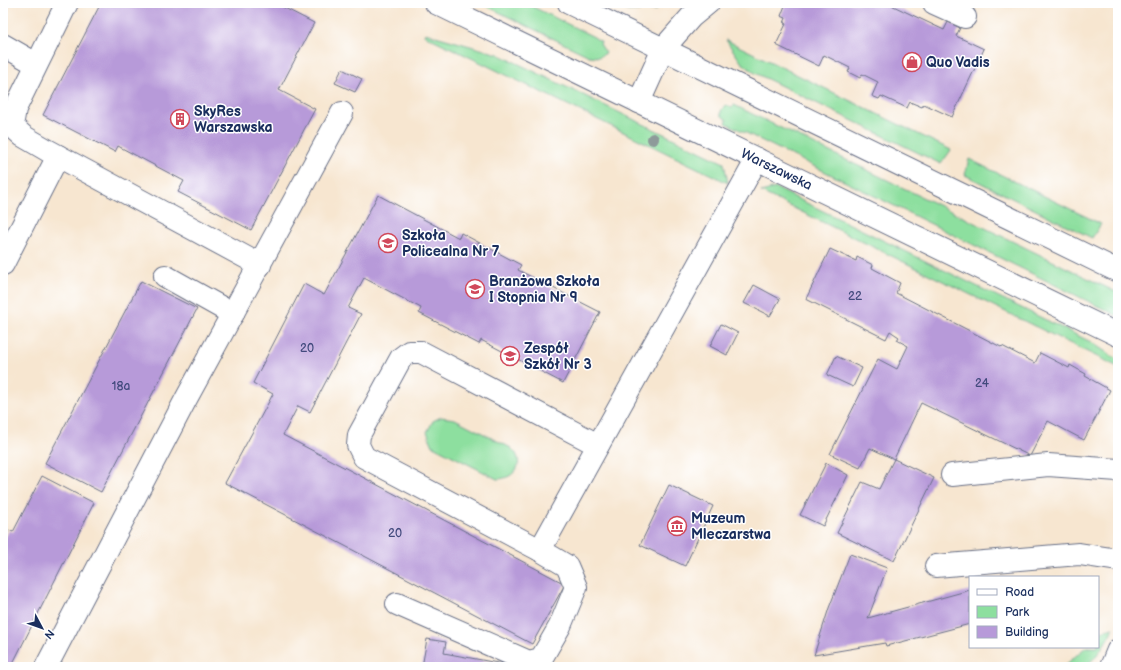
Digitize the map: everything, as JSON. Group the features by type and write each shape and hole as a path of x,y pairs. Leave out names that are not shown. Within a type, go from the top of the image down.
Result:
{"main road":[{"path":"67,3 15,108 12,126 23,136 58,156 260,265"},
{"name":"Warszawska","path":"436,3 1118,335"},
{"path":"569,3 1118,271"},
{"path":"639,102 664,49 691,17 708,3"},
{"path":"934,3 965,18"},
{"path":"3,46 36,64"},
{"path":"46,667 186,400 342,112"},
{"path":"3,264 58,156"},
{"path":"540,550 757,159"},
{"path":"165,276 233,314"},
{"path":"397,604 529,662 541,659 560,626 576,587 567,566 540,550 364,457 358,445 359,435 401,358 409,352 421,352 598,445"},
{"path":"952,475 1048,465 1118,470"},
{"path":"936,566 1079,554 1118,560"},
{"path":"1111,667 1118,650"}],"green space":[{"path":"480,3 525,3 594,37 601,42 600,44 606,53 599,57 589,56"},
{"path":"611,3 642,3 657,10 628,11"},
{"path":"425,33 498,54 724,163 728,183 424,35"},
{"path":"726,40 951,150 941,164 755,73 741,62"},
{"path":"725,105 732,107 734,105 1118,293 1118,316 726,123 727,120 721,115 721,111"},
{"path":"969,159 1101,224 1092,238 965,175"},
{"path":"776,188 1091,342 1118,360 1118,367 761,192"},
{"path":"441,417 455,419 511,448 516,453 518,459 517,469 509,476 497,479 433,446 427,432 433,421"},
{"path":"1113,628 1096,656 1087,665 1082,667 1063,667 1085,648 1099,648 1099,633 1101,631"}],"building":[{"name":"SkyRes Warszawska","path":"101,3 275,3 314,23 279,90 315,109 251,230 178,192 184,181 118,146 115,152 43,115"},
{"path":"786,3 887,3 944,30 948,22 960,28 956,36 984,49 952,117 924,104 922,107 910,102 907,108 881,96 879,99 872,96 878,82 862,74 860,78 848,72 850,68 824,55 819,66 776,45 786,24 784,23 786,18 781,16"},
{"path":"342,69 362,79 355,92 335,83"},
{"path":"378,195 459,238 461,233 521,265 518,270 600,312 563,383 481,340 479,344 419,313 421,308 364,278 348,308 361,314 310,412 298,406 283,435 565,584 532,644 225,483 273,394 253,383 304,284 324,295"},
{"path":"830,249 856,261 857,257 873,265 872,268 900,283 896,293 1001,347 1002,346 1035,363 1040,353 1069,368 1070,365 1086,374 1085,376 1110,390 1084,440 1048,421 1030,456 921,403 894,459 870,448 860,468 830,454 878,359 897,369 908,346 897,340 899,337 890,331 886,339 806,299"},
{"path":"141,281 197,309 101,492 45,463"},
{"path":"754,285 780,299 770,316 744,303"},
{"path":"721,324 738,333 727,355 710,346"},
{"path":"836,356 862,368 853,387 827,375"},
{"path":"894,459 934,478 894,561 837,533 862,482 879,489"},
{"path":"826,463 848,475 823,526 800,515"},
{"path":"42,476 94,503 11,667 3,667 3,543 9,530 13,532"},
{"name":"Muzeum Mleczarstwa","path":"669,485 713,506 685,566 640,545"},
{"path":"850,554 887,568 868,618 969,590 969,624 886,646 885,643 814,655 829,608"},
{"path":"427,639 446,642 444,653 514,667 422,667"}],"place":[{"name":"Quo Vadis","path":"912,62"},
{"name":"SkyRes Warszawska","path":"180,119"},
{"name":"Szkoła Policealna Nr 7","path":"388,243"},
{"name":"Branżowa Szkoła I Stopnia Nr 9","path":"475,289"},
{"name":"Zespół Szkół Nr 3","path":"510,356"},
{"name":"Muzeum Mleczarstwa","path":"677,526"}]}
